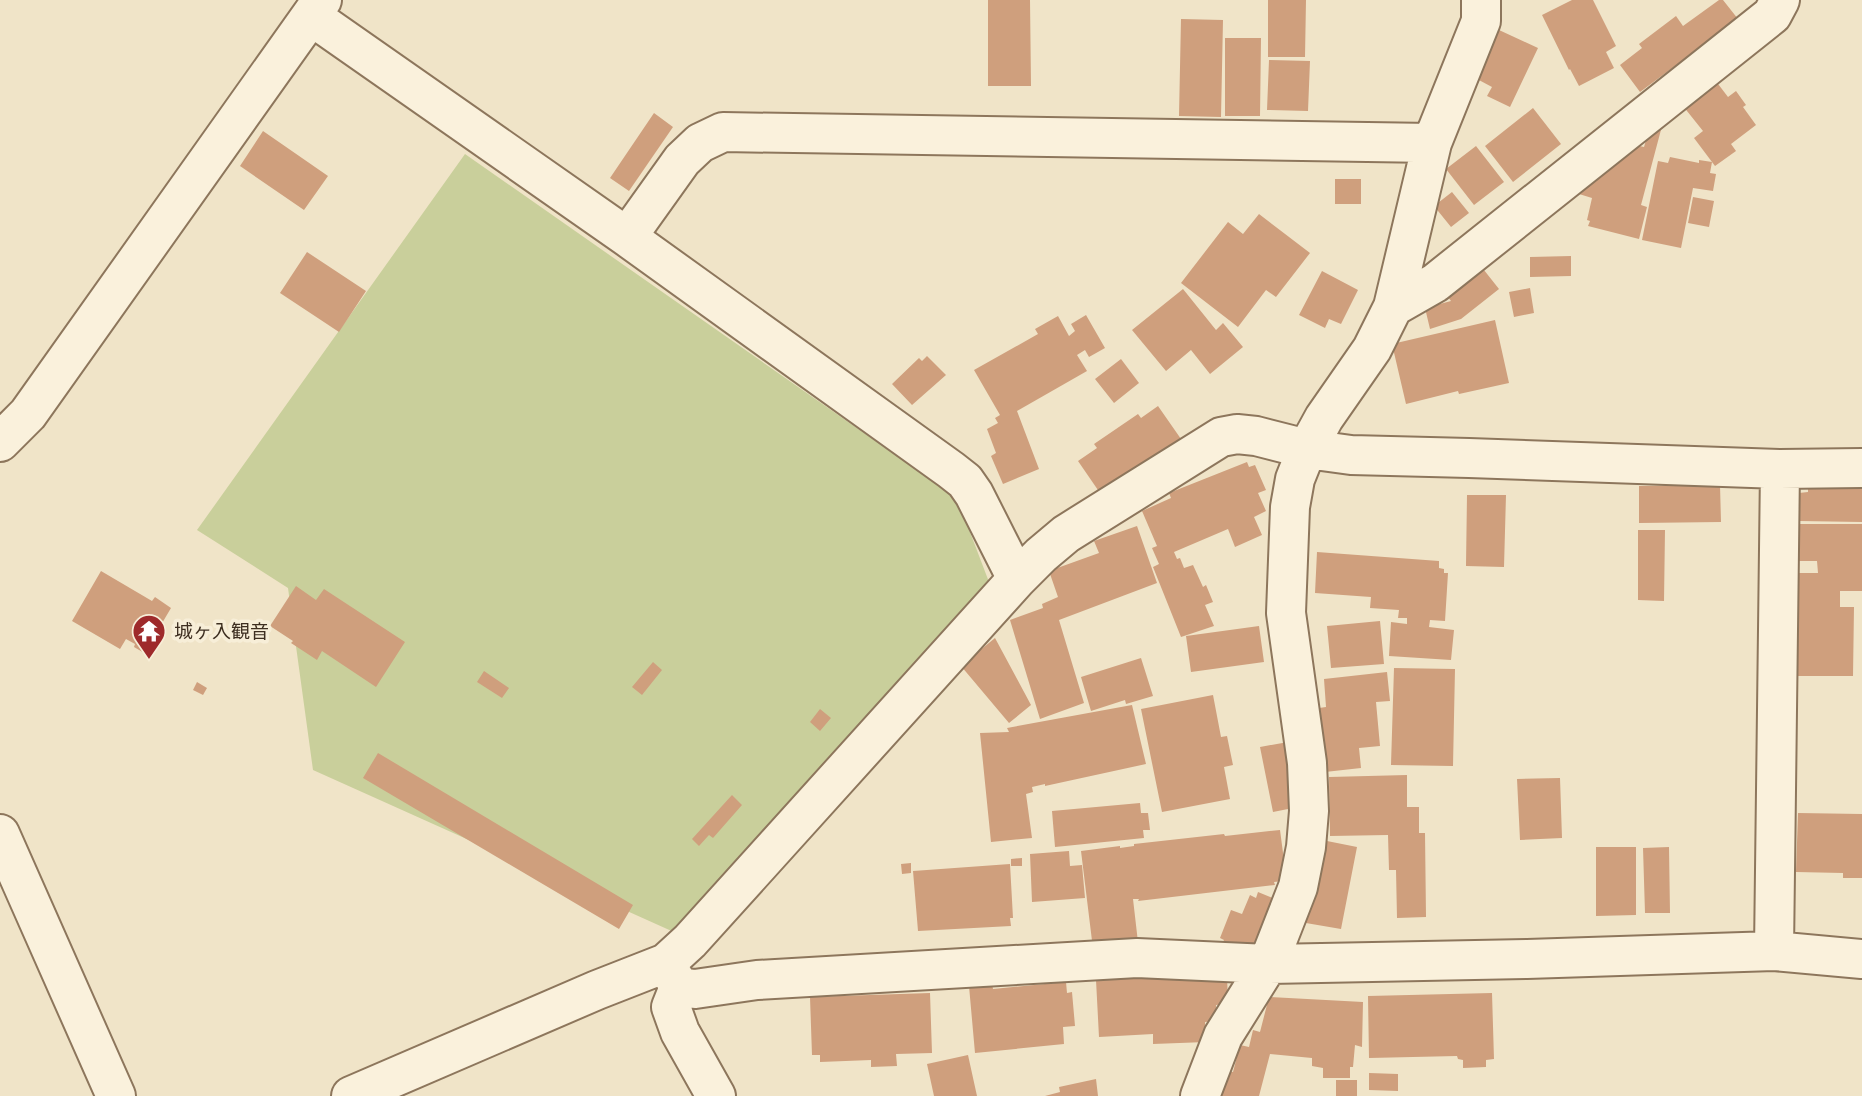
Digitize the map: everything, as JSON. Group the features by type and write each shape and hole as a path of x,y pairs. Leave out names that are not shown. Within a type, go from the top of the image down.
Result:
{"street":[{"path":"1200,1096 1223,1036 1268,964 1298,887 1306,847 1309,811 1307,763 1286,613 1290,507 1295,479 1324,418 1372,349 1393,307 1432,143 1480,21 1481,0"},
{"path":"1393,307 1436,284 1772,15 1780,0"},
{"path":"0,442 28,414 316,8 965,481 1017,579"},
{"path":"627,237 682,160 700,143 723,132 1432,143"},
{"path":"716,1096 680,1032 671,1007 672,975 691,941 1041,555 1066,534 1221,437 1237,434 1256,436 1307,449 1350,455 1780,469 1862,468"},
{"path":"1774,951 1780,469"},
{"path":"0,834 116,1096"},
{"path":"351,1096 584,996 672,975 695,989 757,980 1137,958 1268,964 1527,960 1774,951 1862,959"}],"green space":[{"path":"465,154 957,498 989,582 676,933 313,770 288,588 197,530"}],"building":[{"path":"988,0 1030,0 1031,86 988,86"},
{"path":"1268,0 1306,0 1305,57 1268,57"},
{"path":"1572,0 1593,0 1616,46 1606,52 1614,68 1579,86 1542,15"},
{"path":"1719,0 1723,0 1738,19 1640,92 1620,65 1642,48 1639,44 1676,16 1683,26"},
{"path":"1181,19 1223,20 1221,117 1179,116"},
{"path":"1499,30 1538,48 1510,107 1487,96 1492,87 1477,79"},
{"path":"1225,38 1261,38 1260,116 1225,116"},
{"path":"1269,60 1310,61 1308,111 1267,110"},
{"path":"1712,76 1728,97 1736,91 1756,125 1731,144 1736,151 1715,166 1694,138 1703,131 1679,101"},
{"path":"1533,108 1561,144 1513,182 1485,146"},
{"path":"654,113 673,127 629,191 610,178"},
{"path":"1651,123 1662,126 1641,205 1647,207 1639,239 1588,226 1592,198 1579,194 1580,181 1626,143 1644,147"},
{"path":"263,131 328,176 304,210 240,166"},
{"path":"1476,146 1504,182 1474,205 1446,169"},
{"path":"1670,157 1699,163 1699,160 1712,162 1710,173 1716,174 1713,191 1693,188 1681,248 1642,240 1658,161 1668,163"},
{"path":"1335,179 1361,179 1361,204 1335,204"},
{"path":"1452,192 1469,213 1451,227 1434,206"},
{"path":"1693,197 1714,201 1709,227 1688,223"},
{"path":"1259,214 1310,253 1276,297 1266,290 1238,327 1181,283 1228,222 1243,234"},
{"path":"307,252 366,291 339,332 280,293"},
{"path":"1571,256 1571,276 1530,277 1530,257"},
{"path":"1480,265 1499,289 1461,319 1430,329 1425,308 1451,301 1445,293"},
{"path":"1322,271 1358,290 1341,324 1329,319 1325,328 1299,315"},
{"path":"1530,288 1534,313 1514,317 1509,292"},
{"path":"1183,289 1216,330 1223,323 1243,347 1210,374 1191,350 1166,371 1132,330"},
{"path":"1086,315 1105,348 1089,357 1085,350 1077,355 1087,371 1017,411 1039,469 1003,484 991,456 996,453 987,429 998,423 995,418 1000,415 974,370 1038,334 1035,329 1058,316 1069,336 1075,331 1071,324"},
{"path":"1495,320 1509,383 1459,394 1458,391 1406,404 1392,344"},
{"path":"927,356 946,375 912,405 892,384 919,358 922,361"},
{"path":"1121,359 1139,383 1114,403 1095,379"},
{"path":"1158,406 1181,439 1100,493 1078,461 1097,448 1094,444 1138,414 1141,418"},
{"path":"1247,462 1249,467 1255,465 1266,490 1258,493 1266,511 1254,517 1262,535 1235,547 1228,529 1174,552 1184,568 1193,565 1213,602 1205,605 1214,626 1181,637 1153,567 1159,564 1152,548 1157,546 1142,511 1171,498 1169,493"},
{"path":"1808,481 1862,482 1862,522 1799,521 1799,493 1808,492"},
{"path":"1720,485 1721,522 1639,523 1639,486"},
{"path":"1467,495 1506,495 1504,567 1466,566"},
{"path":"1800,524 1862,524 1862,591 1840,591 1840,607 1854,607 1853,676 1795,676 1796,573 1818,573 1817,561 1799,561"},
{"path":"1137,526 1157,583 1059,620 1084,703 1040,719 1010,620 1043,608 1042,604 1058,597 1049,571 1099,553 1094,541"},
{"path":"1638,530 1665,530 1664,601 1638,600"},
{"path":"1317,552 1439,561 1439,568 1448,573 1445,621 1430,620 1429,627 1454,630 1451,660 1389,656 1391,622 1407,624 1407,618 1398,618 1399,610 1370,608 1371,597 1315,593"},
{"path":"101,571 152,601 155,597 171,608 158,630 147,624 145,628 162,639 151,657 126,639 120,649 72,621"},
{"path":"296,586 316,600 324,589 405,642 376,687 322,651 317,660 270,626"},
{"path":"1380,621 1384,664 1331,668 1327,626"},
{"path":"1259,626 1264,662 1191,672 1186,636"},
{"path":"995,638 1031,705 1009,723 961,666"},
{"path":"1141,658 1153,696 1126,704 1125,700 1091,711 1081,677"},
{"path":"653,662 662,670 642,695 632,687"},
{"path":"1394,668 1455,669 1453,766 1391,765"},
{"path":"484,671 509,688 502,698 477,682"},
{"path":"1387,672 1390,701 1376,702 1380,746 1359,748 1361,768 1325,772 1319,708 1326,707 1324,679"},
{"path":"197,682 207,688 203,695 193,690"},
{"path":"1213,695 1221,737 1227,736 1233,765 1224,767 1230,799 1162,812 1141,709"},
{"path":"1132,705 1146,764 1032,787 1033,792 1026,794 1032,838 991,842 980,733 1009,732 1007,728"},
{"path":"820,709 831,718 820,731 810,722"},
{"path":"1288,742 1293,808 1273,812 1260,747"},
{"path":"378,753 633,905 619,929 363,778"},
{"path":"1407,775 1407,807 1419,807 1419,833 1425,833 1426,917 1397,918 1396,870 1389,870 1388,835 1330,836 1329,777"},
{"path":"1560,778 1562,838 1520,840 1517,779"},
{"path":"732,795 742,805 713,838 709,835 699,846 692,839"},
{"path":"1140,803 1141,813 1148,813 1150,830 1143,830 1144,838 1055,847 1052,811"},
{"path":"1798,813 1862,814 1862,878 1843,878 1843,873 1796,872"},
{"path":"1280,830 1285,868 1282,869 1283,881 1274,882 1275,885 1138,901 1139,899 1133,899 1139,951 1094,957 1081,851"},
{"path":"1317,839 1357,847 1341,929 1300,922"},
{"path":"1596,847 1636,847 1636,915 1596,916"},
{"path":"1669,847 1670,913 1645,913 1643,848"},
{"path":"1069,851 1070,866 1082,865 1085,898 1032,902 1030,854"},
{"path":"1022,858 1022,866 1011,866 1011,859"},
{"path":"911,863 911,873 902,874 901,864"},
{"path":"1010,864 1013,918 1010,918 1011,926 918,931 913,871"},
{"path":"1258,892 1275,899 1260,953 1218,953 1224,940 1220,938 1231,910 1242,914 1250,895 1256,898"},
{"path":"1227,975 1228,1004 1216,1005 1217,1021 1205,1022 1206,1042 1153,1044 1153,1034 1099,1037 1096,980"},
{"path":"1066,982 1067,993 1072,992 1075,1026 1063,1027 1064,1044 975,1053 969,986 992,984 993,989"},
{"path":"930,993 932,1053 896,1054 897,1066 871,1067 871,1060 820,1062 820,1055 812,1055 810,997"},
{"path":"1492,993 1494,1059 1486,1060 1486,1067 1463,1068 1463,1060 1457,1056 1369,1058 1368,996"},
{"path":"1269,997 1363,1002 1362,1047 1355,1045 1350,1078 1323,1078 1323,1068 1312,1066 1312,1058 1270,1054 1259,1096 1222,1096 1228,1071 1233,1072 1240,1045 1249,1047 1253,1030 1260,1032"},
{"path":"968,1055 977,1096 934,1096 927,1064"},
{"path":"1369,1073 1398,1074 1398,1091 1369,1090"},
{"path":"1096,1079 1098,1096 1045,1096 1060,1092 1059,1087"},
{"path":"1336,1080 1357,1080 1357,1096 1336,1096"}],"place":[{"name":"城ヶ入観音","path":"149,661"}]}
